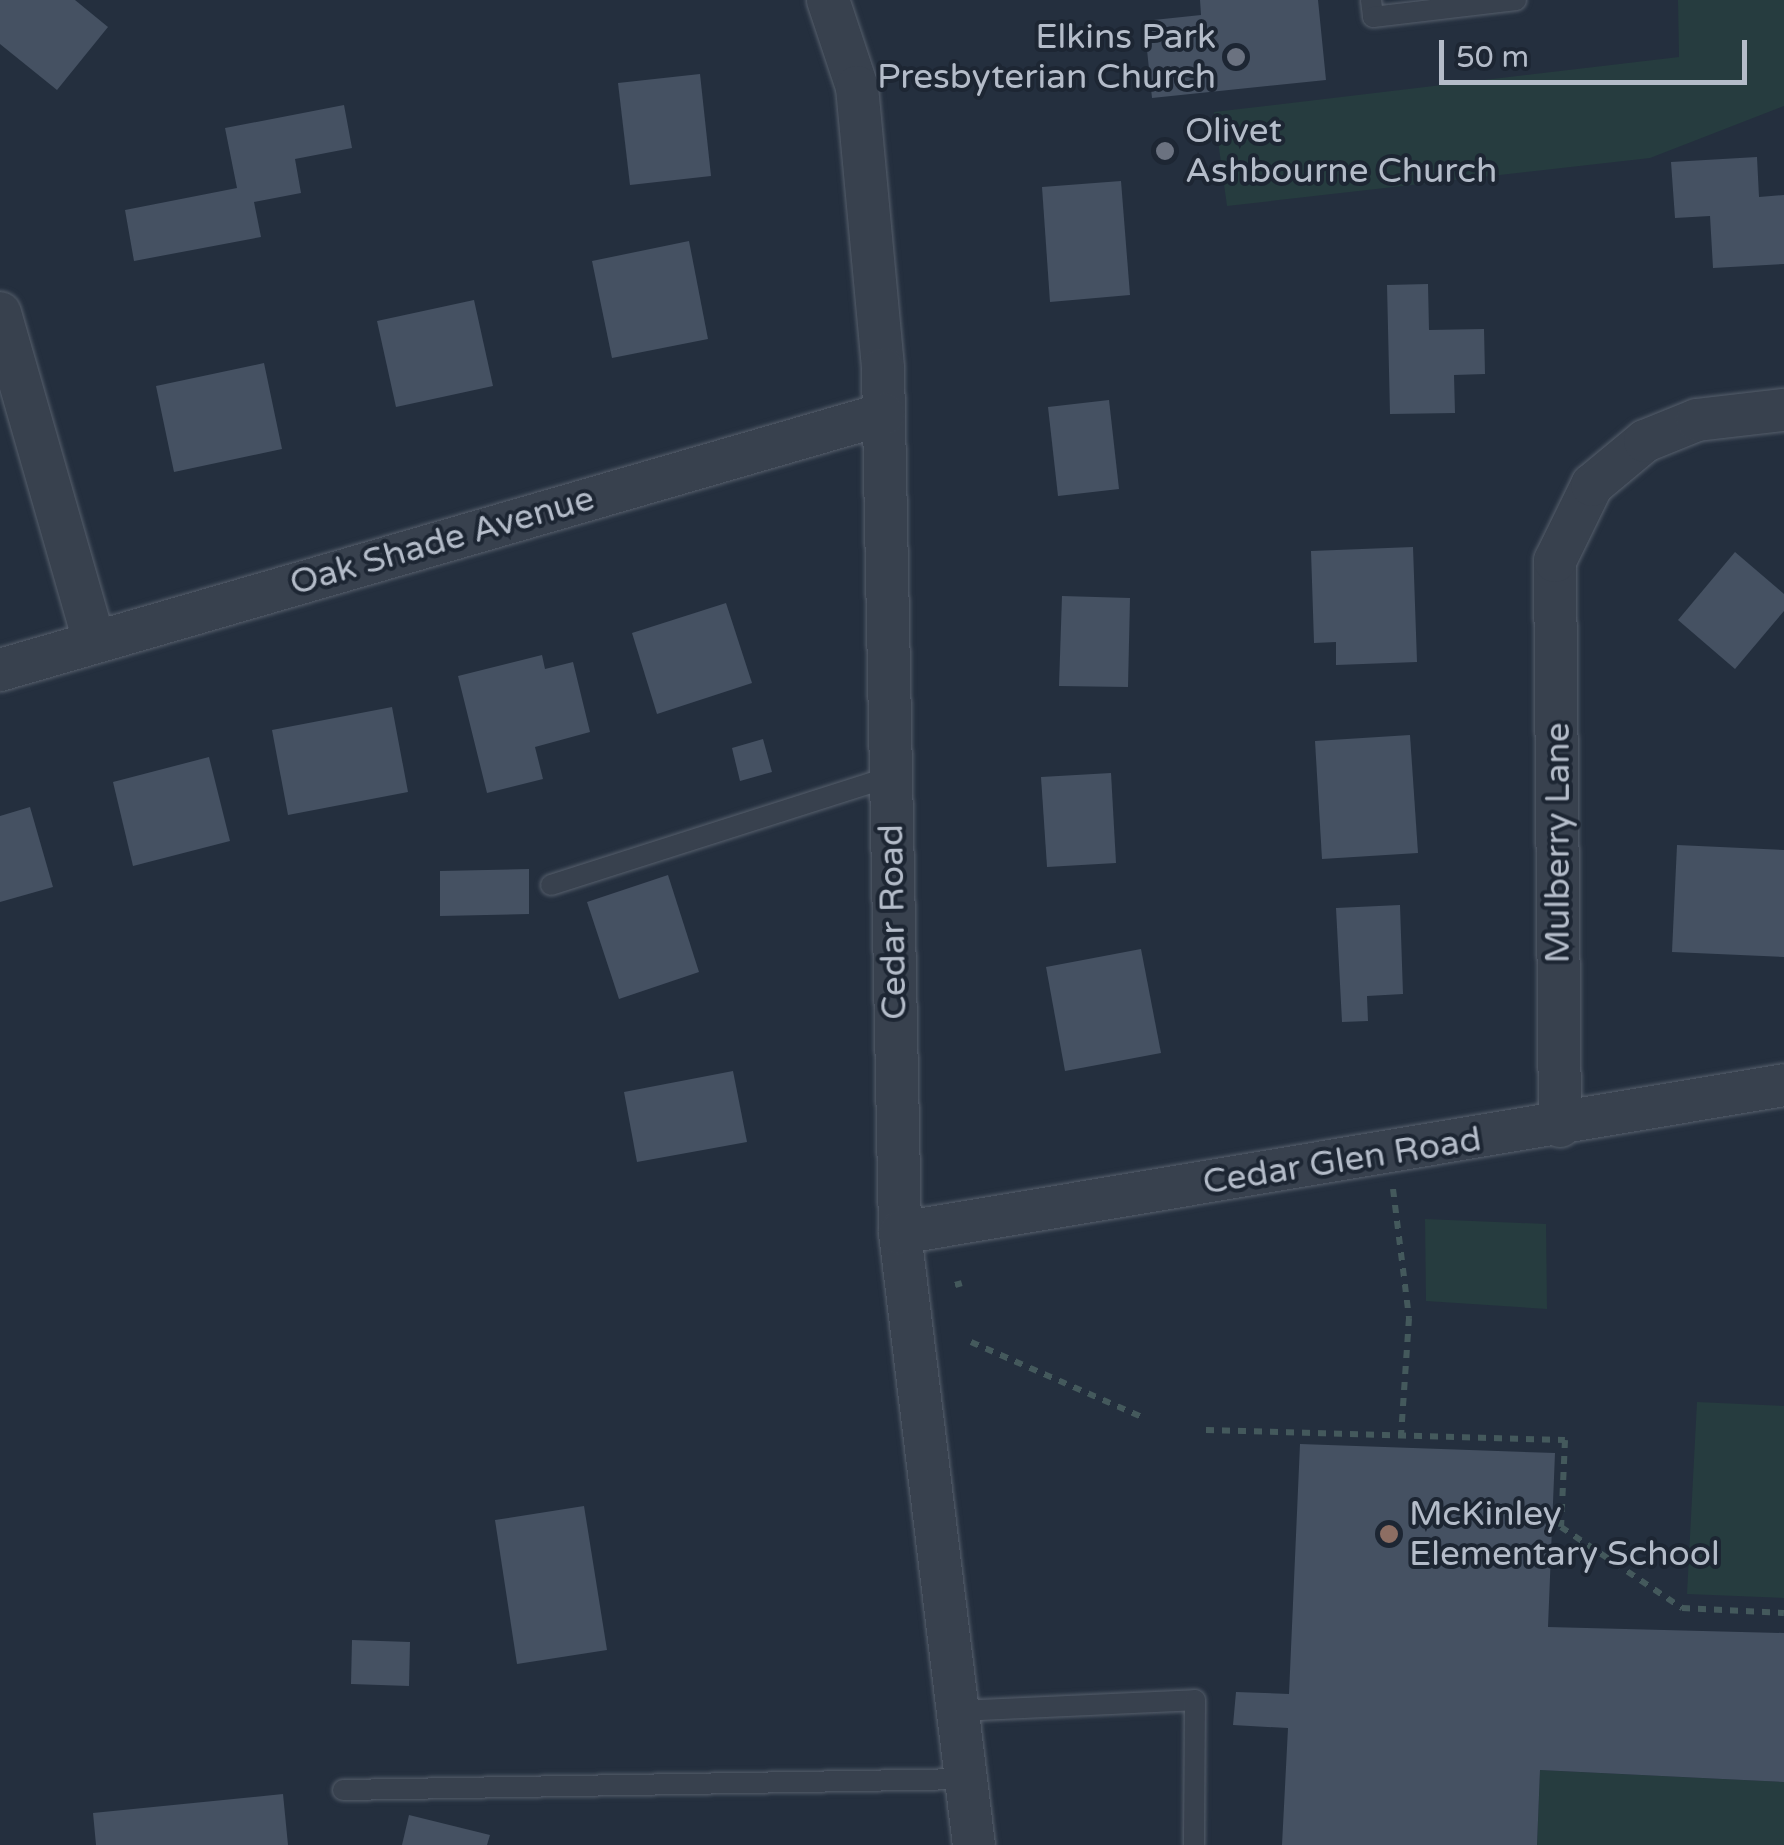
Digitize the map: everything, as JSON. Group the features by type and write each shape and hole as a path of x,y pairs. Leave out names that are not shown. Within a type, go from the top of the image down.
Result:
{"street":[{"name":"Cedar Road","path":"828,0 857,88 884,414 900,1233 974,1845"},
{"path":"0,313 94,641"},
{"name":"Mulberry Lane","path":"1560,1126 1555,561 1592,484 1645,441 1697,420 1784,410"},
{"name":"Oak Shade Avenue","path":"0,670 884,414"},
{"name":"Cedar Glen Road","path":"900,1233 1560,1126 1784,1085"}],"lane":[{"path":"1371,0 1373,17 1516,0"},
{"path":"551,885 890,776"},
{"path":"958,1712 1089,1701 1195,1700 1194,1845"},
{"path":"343,1790 966,1780"}],"path":[{"path":"1393,1189 1409,1318 1402,1436"},
{"path":"971,1342 1146,1419"},
{"path":"1206,1430 1566,1440 1561,1527 1682,1608 1784,1613"}],"green space":[{"path":"1678,0 1784,0 1784,106 1650,158 1227,206 1214,112 1679,57"},
{"path":"1425,1219 1546,1224 1547,1309 1426,1301"},
{"path":"1697,1402 1784,1406 1784,1598 1687,1594"},
{"path":"1540,1770 1784,1782 1784,1845 1537,1845"}],"building":[{"path":"0,0 75,0 108,27 57,90 0,44"},
{"name":"Elkins Park Presbyterian Church","path":"1200,0 1318,0 1326,80 1152,98 1144,21 1201,15"},
{"path":"700,74 711,176 630,185 618,83"},
{"path":"344,105 352,148 295,159 301,193 254,202 261,237 134,261 125,210 237,188 225,128"},
{"path":"1757,157 1759,197 1784,195 1784,264 1713,268 1710,216 1675,218 1671,162"},
{"path":"1121,181 1130,295 1050,302 1042,187"},
{"path":"689,241 708,339 612,358 592,261"},
{"path":"1428,284 1429,330 1484,329 1485,374 1454,375 1455,413 1390,414 1387,285"},
{"path":"474,300 493,386 396,407 377,321"},
{"path":"264,363 282,449 174,472 156,386"},
{"path":"1109,400 1119,489 1058,496 1048,407"},
{"path":"1413,547 1417,662 1336,665 1336,642 1314,643 1311,551"},
{"path":"1735,552 1784,594 1784,611 1735,669 1678,620"},
{"path":"1062,596 1130,598 1128,687 1059,686"},
{"path":"726,603 752,683 657,714 632,633"},
{"path":"542,655 545,669 573,662 590,732 535,747 543,779 487,793 458,676"},
{"path":"392,707 408,792 288,815 272,730"},
{"path":"1410,735 1418,853 1322,859 1315,741"},
{"path":"763,739 772,772 740,781 732,748"},
{"path":"209,757 230,841 133,866 113,782"},
{"path":"1111,773 1116,863 1047,867 1041,777"},
{"path":"30,807 53,887 0,902 0,816"},
{"path":"1677,845 1784,850 1784,957 1672,952"},
{"path":"529,869 529,914 440,916 440,871"},
{"path":"668,875 699,972 619,999 587,902"},
{"path":"1400,905 1403,994 1367,996 1368,1021 1342,1022 1336,908"},
{"path":"1141,949 1161,1053 1065,1071 1046,967"},
{"path":"733,1071 747,1142 637,1162 624,1092"},
{"path":"1300,1444 1555,1453 1548,1627 1784,1633 1784,1782 1540,1770 1537,1845 1282,1845 1288,1728 1233,1725 1236,1692 1289,1694"},
{"path":"584,1506 607,1650 517,1664 495,1520"},
{"path":"352,1640 410,1642 409,1686 351,1684"},
{"path":"283,1794 288,1845 96,1845 93,1813"},
{"path":"409,1815 490,1835 487,1845 402,1845"}],"place":[{"name":"Elkins Park Presbyterian Church","path":"1236,57"},
{"name":"Olivet Ashbourne Church","path":"1165,151"},
{"name":"McKinley Elementary School","path":"1389,1534"}]}
